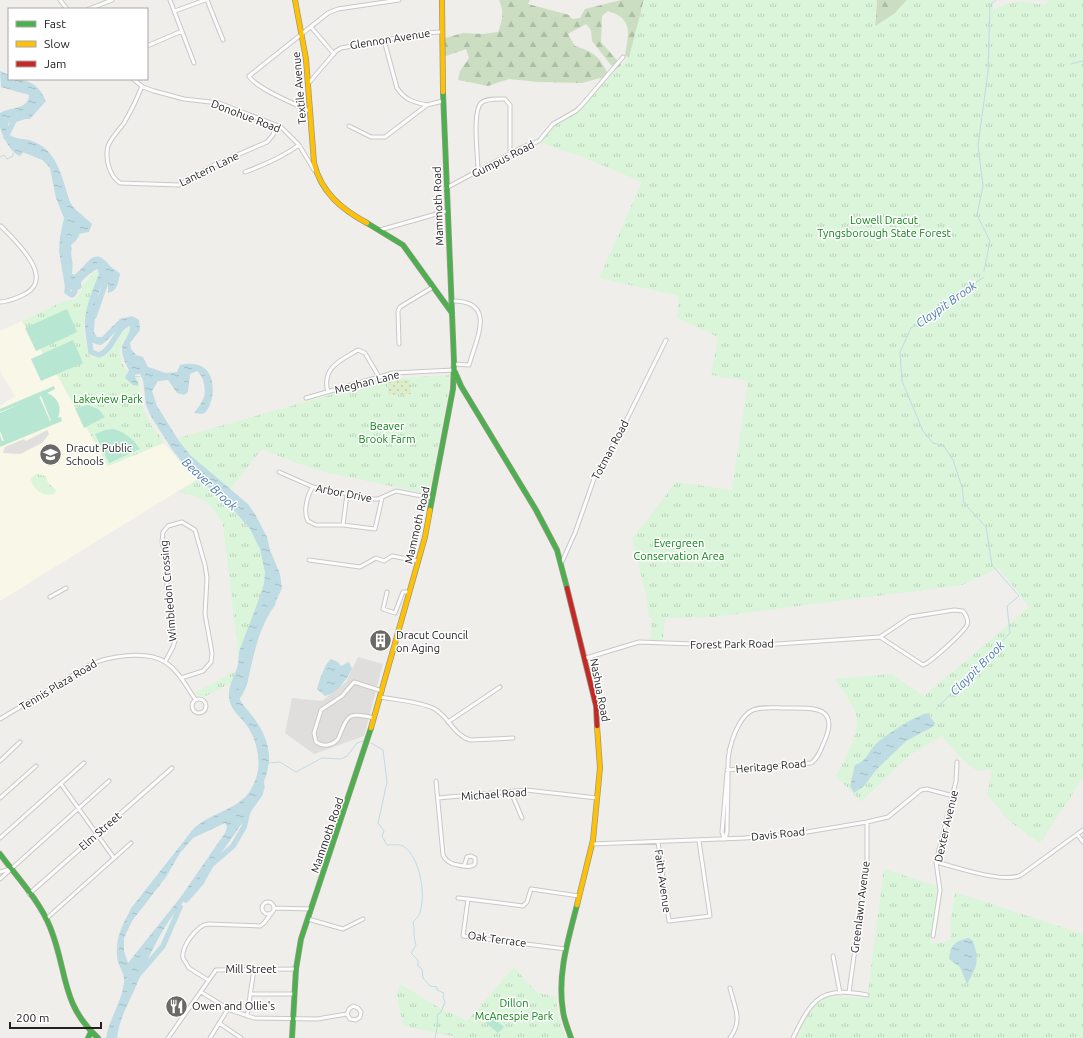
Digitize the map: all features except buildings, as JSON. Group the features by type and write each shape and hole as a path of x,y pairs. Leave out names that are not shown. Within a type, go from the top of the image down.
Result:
{"main road":[{"name":"Textile Avenue","path":"295,0 303,34 314,163 317,176"},
{"name":"Mammoth Road","path":"292,1038 296,968 301,939 374,718 418,561 453,389 454,364 440,32 442,0"},
{"path":"317,176 323,188 337,204 354,216 403,245 452,313"},
{"path":"443,300 446,299 451,293"},
{"name":"Nashua Road","path":"454,370 461,386 552,538 561,564 594,692 598,724 600,768 598,798 592,844 562,966 561,996 566,1024 571,1038"},
{"path":"0,854 46,919 53,934 71,1003 79,1019 98,1038"},
{"path":"88,1038 91,1032"}],"street":[{"path":"60,0 66,8"},
{"path":"92,8 112,0"},
{"path":"170,0 194,63"},
{"path":"175,11 206,0 223,40"},
{"path":"310,111 284,100 253,81 250,76 333,10 399,0"},
{"path":"311,27 334,54"},
{"path":"148,46 182,32"},
{"name":"Glennon Avenue","path":"308,84 336,50 346,46 440,32"},
{"path":"384,40 397,88 402,95 412,102 427,105"},
{"name":"Gumpus Road","path":"446,188 510,153 539,140 559,119 576,111 623,57"},
{"name":"Donohue Road","path":"134,80 142,86 184,99 218,103 276,125 287,132 299,144 317,176"},
{"name":"Lantern Lane","path":"142,86 133,107 110,143 108,150 111,172 120,183 144,185 180,184 208,168 267,142 273,135 276,125"},
{"path":"478,171 476,112 481,103 488,100 505,99 510,104 510,153"},
{"path":"349,126 371,137 384,137 427,105 442,101"},
{"path":"245,172 290,152 299,144"},
{"path":"380,230 447,210"},
{"path":"0,302 11,300 28,292 33,288 36,277 29,257 1,226"},
{"path":"399,344 398,311 400,307 433,287"},
{"path":"451,301 466,301 472,305 478,311 482,322 469,365 454,364"},
{"name":"Totman Road","path":"561,564 575,533 595,476 623,427 666,340"},
{"path":"328,392 326,381 330,369 334,364 358,350 365,353 379,377"},
{"name":"Meghan Lane","path":"306,398 393,373 454,370"},
{"name":"Arbor Drive","path":"279,472 313,487 373,499 382,498 391,492 396,491 432,498"},
{"path":"313,487 308,499 306,513 308,521 316,525 343,525 375,529 382,498"},
{"path":"343,525 347,494"},
{"name":"Wimbledon Crossing","path":"165,662 175,641 168,593 167,562 162,542 163,532 168,526 176,522 182,522 195,530 205,565 206,578 204,614 212,653 211,662 203,671 181,678"},
{"path":"309,560 360,567 376,558 384,561 392,556 418,561"},
{"path":"50,597 66,588"},
{"path":"387,592 383,609 397,613 403,592 409,592"},
{"path":"959,610 965,614 968,619 968,624 962,632 923,665 880,637 902,621 920,614 959,610"},
{"name":"Forest Park Road","path":"586,658 639,642 748,646 880,637"},
{"name":"Tennis Plaza Road","path":"0,719 90,665 105,658 141,656 156,658 165,662 181,678 195,699"},
{"path":"374,718 358,714 352,716 344,722 336,742 323,746 316,742 314,733 321,710 342,696 354,682 382,691"},
{"path":"448,722 500,687"},
{"path":"380,697 433,708 456,732 464,738 470,740 513,738"},
{"name":"Tennis Plaza Road","path":"195,699 203,699 206,703 207,708 204,712 199,713 194,710 192,704 195,699"},
{"name":"Heritage Road","path":"725,838 722,832 728,753 732,739 745,717 752,711 762,709 814,708 821,710 827,718 829,725 828,732 818,756 812,762 806,764 727,771"},
{"path":"0,761 20,742"},
{"name":"Dexter Avenue","path":"933,936 940,890 936,862 953,796 958,771 957,762"},
{"path":"0,838 84,763"},
{"path":"0,798 36,766"},
{"name":"Elm Street","path":"29,894 172,768"},
{"path":"436,781 443,856 449,863 464,866"},
{"path":"0,872 10,868 109,782"},
{"path":"61,784 114,858"},
{"name":"Davis Road","path":"592,844 699,840 800,832 867,822 888,817 921,790 927,789 953,796"},
{"name":"Michael Road","path":"438,798 529,791 598,798"},
{"path":"511,792 522,818"},
{"name":"Greenlawn Avenue","path":"849,992 867,863 867,822"},
{"path":"936,862 997,877 1012,878 1021,874 1083,830"},
{"path":"1077,834 1083,842"},
{"name":"Faith Avenue","path":"658,842 669,921 710,916 699,840"},
{"path":"46,919 131,843"},
{"path":"0,879 7,874 10,868"},
{"path":"458,898 523,906 527,902 531,890 579,896"},
{"name":"Oak Terrace","path":"468,899 463,936 566,949"},
{"path":"271,914 263,912 263,904 270,902 274,908"},
{"path":"274,908 311,909"},
{"path":"208,980 187,966 182,956 185,946 202,926 210,924 260,926 271,914 274,908"},
{"path":"308,919 343,929 350,928 363,919"},
{"path":"833,956 840,993"},
{"name":"Mill Street","path":"168,1038 216,970 296,968"},
{"path":"247,1016 254,969"},
{"path":"730,988 738,1022 736,1030 730,1038"},
{"path":"201,992 228,1009 256,1019 319,1019 347,1014"},
{"path":"793,1038 803,1017 815,1000 831,993 849,992 867,995"},
{"path":"250,994 294,994"},
{"path":"353,1006 361,1011 360,1016 356,1020 350,1019 347,1014 348,1009 353,1006"},
{"path":"210,1038 228,1009"},
{"path":"219,1023 241,1038"}],"shaded area":[{"name":"Dracut Public Schools","path":"22,321 59,378 108,465 164,443 196,480 0,601 0,406 15,396 0,371 0,331"},
{"path":"47,430 49,434 42,443 20,454 3,453 5,447 24,439 26,441"},
{"path":"358,657 383,664 364,736 314,754 285,733 292,698 322,701 346,682"}],"green space":[{"path":"499,0 530,0 528,4 569,15 572,19 580,18 585,9 621,0 644,0 629,58 625,55 628,33 625,22 616,14 608,11 602,16 601,42 621,65 615,70 592,41 591,30 586,24 568,34 575,46 592,53 603,64 609,76 604,81 600,78 582,83 538,82 509,79 488,86 458,80 460,71 469,58 466,49 443,57 445,38 463,33 483,34 498,32 502,16 502,8"},
{"name":"Lowell Dracut Tyngsborough State Forest","path":"644,0 877,0 875,26 894,14 907,0 993,0 993,10 1007,4 1017,2 1028,2 1044,5 1049,0 1083,0 1083,778 1040,843 1009,821 987,794 992,770 977,771 964,761 942,736 910,755 861,802 836,776 851,746 857,721 856,714 852,706 835,679 891,674 924,696 1029,607 999,568 962,585 713,617 665,618 663,641 650,641 652,618 649,618 646,595 632,539 676,482 732,490 748,381 711,375 718,337 677,318 679,296 599,278 642,182 585,158 539,142 559,122 576,112 604,81 629,58"},
{"path":"877,0 907,0 894,14 875,27"},
{"name":"Lakeview Park","path":"99,268 103,268 84,321 84,335 89,356 96,358 103,357 108,354 124,331 129,327 132,328 123,341 120,353 121,358 126,369 130,373 140,376 140,395 146,414 151,425 164,443 108,466 59,378 22,321 64,301 75,300 81,293 83,285"},
{"path":"67,309 77,332 36,351 25,328"},
{"path":"73,340 83,363 41,381 31,359"},
{"name":"Beaver Brook Farm","path":"449,375 449,389 429,494 324,472 262,449 224,497 171,440 386,379"},
{"path":"388,380 410,380 411,394 388,395"},
{"path":"54,386 55,389 47,393 54,397 58,403 60,410 58,418 61,417 62,421 0,447 0,435 2,441 4,441 0,431 0,413 22,403 0,412 0,409","holes":["41,396 51,421 50,421 39,397"]},
{"path":"88,405 98,409 105,417 84,428 75,408"},
{"path":"113,429 128,436 140,449 109,463 95,434"},
{"path":"36,474 46,476 48,483 56,490 55,493 47,495 36,489 31,478"},
{"path":"200,478 217,496 248,522 264,549 274,589 255,626 244,676 204,697 194,693 240,669 223,524 214,510 205,501 194,496 178,492"},
{"path":"884,869 937,886 930,942 943,943 951,938 950,925 955,892 1083,934 1083,1038 796,1038 809,1012 821,1000 829,997 867,999"},
{"name":"Dillon McAnespie Park","path":"514,967 536,992 556,997 559,1020 566,1038 452,1038 452,1036 403,1026 397,995 400,984 448,1013 449,1011 467,1021"},
{"path":"491,1016 504,1027 498,1033 486,1023"}],"water":[{"path":"0,71 8,75 8,80 22,80 32,83 40,90 46,101 30,119 12,119 8,124 9,134 17,138 32,141 41,145 48,151 58,166 70,202 74,208 92,224 89,232 73,235 67,270 74,275 91,259 99,257 120,274 117,286 114,290 108,293 108,279 100,288 96,303 94,332 97,337 102,337 120,319 132,316 139,320 140,330 130,343 131,349 136,355 143,357 148,367 166,373 177,372 180,365 196,364 207,371 212,382 213,390 210,405 203,414 194,413 202,401 205,392 203,380 197,371 190,374 188,392 184,395 177,393 168,380 158,381 152,391 157,406 179,441 190,455 248,504 255,514 267,537 270,550 280,574 282,588 276,601 262,617 238,694 241,702 256,721 262,732 268,749 269,755 266,774 258,796 228,844 177,910 160,935 125,1009 119,1026 117,1038 106,1038 124,982 124,977 117,955 118,940 122,926 132,907 194,828 214,815 241,801 254,783 258,770 258,754 255,743 249,729 231,706 229,692 238,664 239,651 264,584 265,572 260,549 250,529 226,501 191,473 173,451 150,415 146,405 143,380 140,374 134,375 138,386 133,385 125,378 129,370 124,359 122,348 130,330 129,324 121,327 101,345 92,342 87,335 85,326 86,315 88,303 99,274 97,267 95,266 81,275 80,282 82,287 80,289 74,290 65,287 59,251 64,218 56,198 50,168 34,151 25,150 20,156 13,151 7,144 0,127 0,113 22,106 28,100 29,95 1,87","holes":["225,823 227,827 225,833 180,898 128,963 124,951 124,938 132,921 166,877 180,853 193,838"]},
{"path":"331,659 338,662 341,666 349,662 352,669 338,689 325,696 317,689 324,668"},
{"path":"927,713 935,723 934,726 906,741 876,770 864,786 854,793 850,786 855,765 860,763 866,757 874,745 890,733"},
{"path":"969,938 973,941 977,959 975,968 967,984 960,967 949,959 954,944 960,940"}],"waterway":[{"name":"Claypit Brook","path":"984,271 990,241 977,215 983,186 978,145 988,72 990,5 996,0"},
{"path":"1071,64 1083,61"},
{"name":"Beaver Brook","path":"6,137 14,120 26,116"},
{"name":"Beaver Brook","path":"20,148 42,157"},
{"path":"0,157 4,155 7,159 13,156 13,153"},
{"name":"Beaver Brook","path":"76,228 76,236 67,245 70,265 67,292 72,295 74,294 77,283 81,278 100,265"},
{"name":"Beaver Brook","path":"94,316 109,273"},
{"name":"Claypit Brook","path":"936,709 1010,633 1007,606 1019,596 992,565 986,527 964,503 962,487 953,460 944,446 933,443 923,431 902,381 900,352 911,328 984,277"},
{"name":"Beaver Brook","path":"88,331 91,352 99,355 109,348 122,328 127,324 132,323 134,326"},
{"name":"Beaver Brook","path":"236,700 243,689 258,631 273,603"},
{"path":"268,763 280,762 296,772 322,758 341,759 347,756 357,743 363,741"},
{"path":"371,743 383,750 387,782 378,823 384,831 382,836 387,845 401,845 409,851 418,867 422,888 422,898 419,915 413,922 416,945 411,953 418,960 418,966 422,969 423,978 430,986 437,987 437,990 444,993 443,997 445,1002 441,1012 437,1015 438,1024 435,1038"},
{"name":"Beaver Brook","path":"186,900 201,883 211,865 233,846 244,827 248,811 260,794 262,787 261,781"},
{"name":"Beaver Brook","path":"138,975 163,946 180,907"}],"traffic: fast":[{"path":"430,510 453,389 454,362 443,92"},
{"path":"367,223 403,245 452,313"},
{"path":"455,372 461,386 536,510 557,550 567,588"},
{"path":"292,1038 296,969 301,939 371,728"},
{"path":"0,854 40,907 56,943 66,986 71,999 77,1012 98,1038"},
{"path":"571,1038 564,1014 561,984 564,958 577,905"},
{"path":"88,1038 91,1032"}],"traffic: slow":[{"path":"295,0 306,59 314,163 317,173 333,199 349,212 367,223"},
{"path":"442,0 443,92"},
{"path":"371,728 425,537 430,510"},
{"path":"577,905 593,840 600,768 597,726"}],"traffic: jam":[{"path":"567,588 596,706 597,726"}],"place":[{"name":"Dracut Public Schools","path":"51,454"},
{"name":"Dracut Council on Aging","path":"380,641"},
{"name":"Owen and Ollie's","path":"176,1006"}],"park label":[{"name":"Evergreen Conservation Area","path":"679,549"}]}
